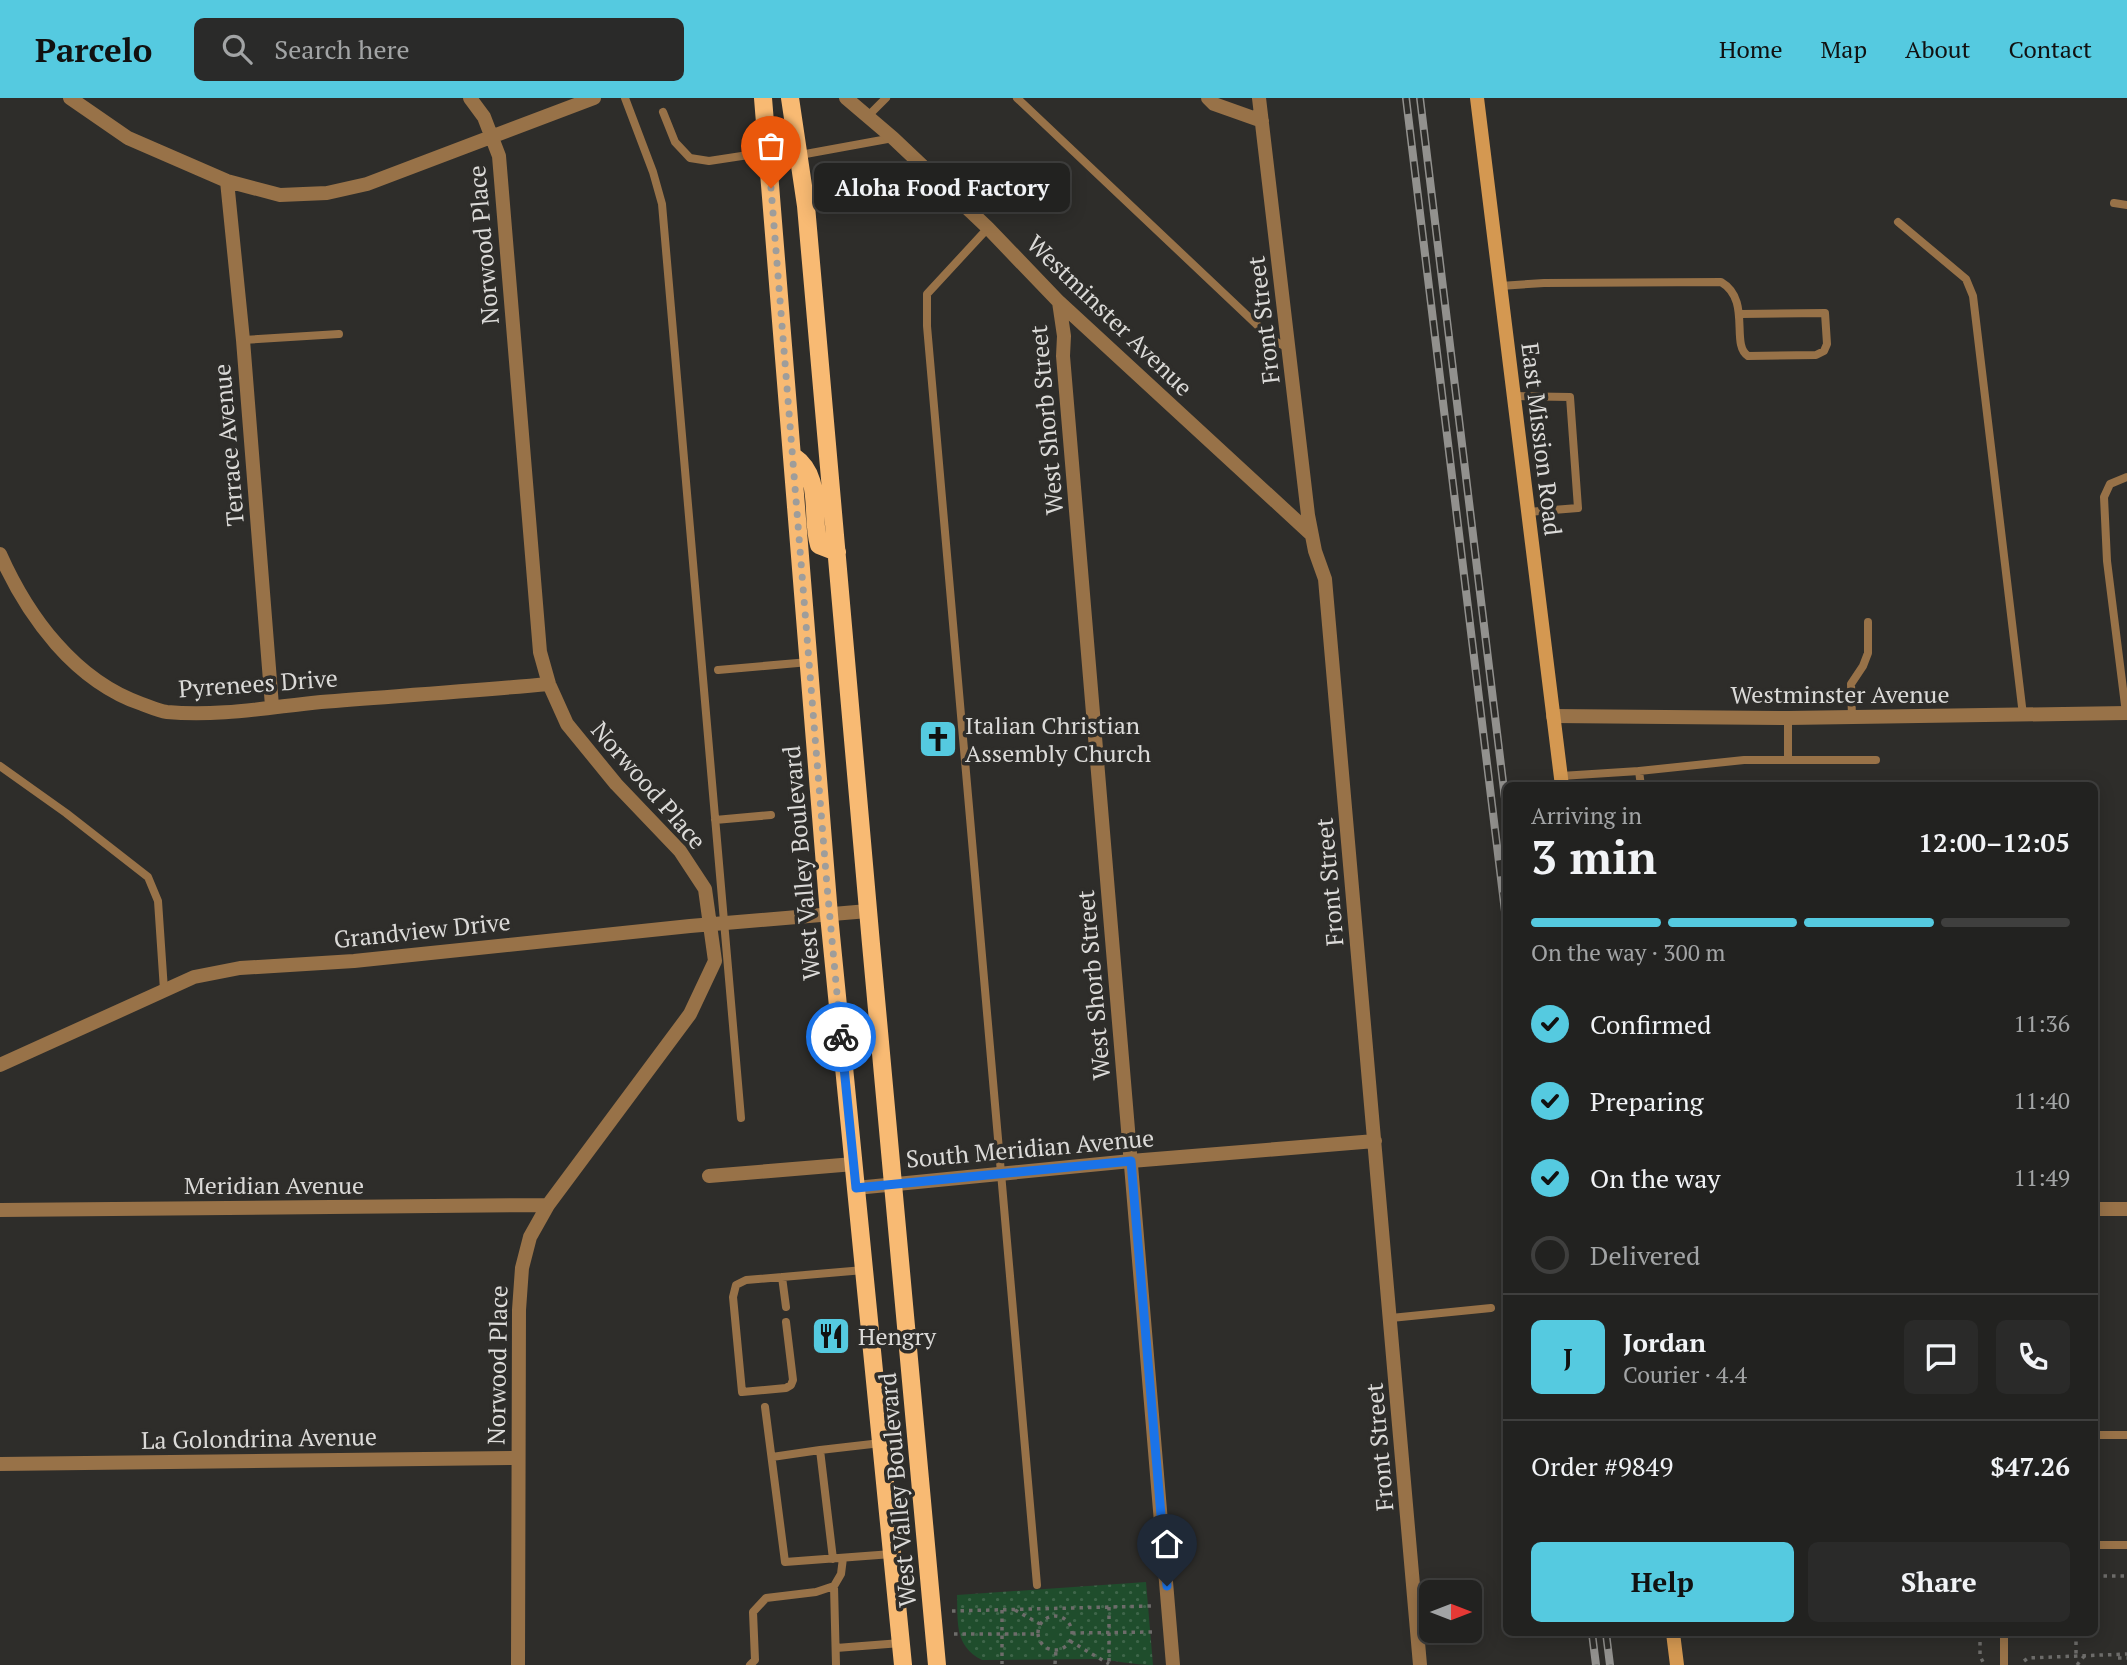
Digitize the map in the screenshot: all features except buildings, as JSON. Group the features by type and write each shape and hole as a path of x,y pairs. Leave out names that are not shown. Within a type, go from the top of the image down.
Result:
{"main road":[{"name":"West Valley Boulevard","path":"763,98 829,915 903,1665"},
{"name":"West Valley Boulevard","path":"790,98 806,206 937,1665"},
{"name":"East Mission Road","path":"1478,98 1561,781"},
{"path":"793,456 808,471 813,486 819,545 837,552"},
{"path":"1673,1636 1677,1665"}],"street":[{"path":"70,98 128,138 227,181 280,195 327,193 367,184 594,98"},
{"name":"Norwood Place","path":"470,98 484,117 499,156 540,652 549,684 567,724 591,755 680,851 705,889 717,925 715,961 690,1014 548,1205 530,1237 522,1268 519,1310 518,1665"},
{"name":"Westminster Avenue","path":"846,98 893,138 988,228 1059,302 1312,535"},
{"path":"1208,98 1214,104 1262,121"},
{"name":"Front Street","path":"1259,98 1308,515 1325,579 1420,1659"},
{"name":"Terrace Avenue","path":"227,181 243,340 272,706"},
{"name":"West Shorb Street","path":"1059,302 1173,1665"},
{"name":"Pyrenees Drive","path":"0,554 13,583 77,667 120,696 164,712 211,714 272,706 549,684"},
{"name":"Westminster Avenue","path":"1553,716 1788,718 2127,713"},
{"name":"Grandview Drive","path":"0,1065 194,977 240,968 354,961 690,926 868,911"},
{"name":"South Meridian Avenue","path":"856,1188 1375,1141"},
{"path":"709,1177 854,1164"},
{"name":"Meridian Avenue","path":"0,1210 548,1205"},
{"path":"2098,1209 2127,1209"},
{"name":"La Golondrina Avenue","path":"0,1464 519,1458"}],"lane":[{"path":"625,98 662,204 715,820 717,925 741,1118"},
{"path":"868,116 886,98"},
{"path":"1017,98 1273,340 1290,349"},
{"path":"663,112 675,142 690,158 709,161 768,152"},
{"path":"800,155 893,138"},
{"path":"806,206 844,204 908,192 927,171"},
{"path":"908,192 922,204 947,192"},
{"path":"2115,203 2127,205"},
{"path":"1898,222 1966,279 1973,296 2023,715"},
{"path":"988,228 927,294 927,326 1037,1585"},
{"path":"1500,286 1544,283 1721,282 1730,287 1741,314 1740,347 1743,354 1816,355 1824,351 1827,344 1825,313 1741,314"},
{"path":"243,340 339,334"},
{"path":"1514,396 1570,397 1578,508 1528,512"},
{"path":"2127,477 2110,484 2104,497 2107,561 2127,713"},
{"path":"1852,717 1851,684 1868,653 1868,622"},
{"path":"718,670 809,662"},
{"path":"1788,718 1788,760"},
{"path":"1561,781 1744,760 1876,760"},
{"path":"0,766 148,877 158,901 164,990"},
{"path":"1639,771 1640,782"},
{"path":"715,820 771,815"},
{"path":"786,1322 793,1380 791,1385 786,1388 742,1392 733,1297 736,1285 746,1280 864,1270"},
{"path":"782,1277 786,1307"},
{"path":"1391,1318 1491,1308"},
{"path":"765,1407 785,1562 892,1554"},
{"path":"2098,1435 2127,1435"},
{"path":"772,1457 881,1443"},
{"path":"820,1450 833,1559"},
{"path":"2098,1545 2127,1545"},
{"path":"836,1665 834,1586 841,1574 843,1558"},
{"path":"750,1665 755,1660 753,1612 766,1598 816,1592 834,1586"},
{"path":"2004,1636 2004,1665"},
{"path":"836,1648 901,1643"}],"path":[{"path":"2098,1576 2127,1576"},
{"path":"952,1611 1151,1606"},
{"path":"1070,1641 1109,1664 1109,1607"},
{"path":"1054,1616 1055,1608"},
{"path":"1013,1609 1040,1624"},
{"path":"1002,1610 1002,1664"},
{"path":"1054,1616 1063,1618 1070,1625 1072,1633 1070,1641 1063,1648 1056,1650 1041,1643 1038,1633 1040,1624 1048,1617 1054,1616"},
{"path":"1072,1633 1153,1632"},
{"path":"954,1634 1038,1633"},
{"path":"2076,1636 2076,1657"},
{"path":"1980,1642 1980,1656 1984,1664"},
{"path":"1055,1664 1056,1650"},
{"path":"2077,1665 2085,1655"},
{"path":"2024,1661 2028,1658 2085,1655 2127,1656"},
{"path":"2118,1658 2127,1656"}],"green space":[{"path":"1146,1582 1153,1665 1094,1659 982,1660 966,1648 959,1632 957,1595"}],"railway":[{"path":"1406,98 1503,895"},
{"path":"1420,98 1503,782"},
{"path":"1592,1636 1596,1665"},
{"path":"1606,1636 1610,1665"}],"way so far":[{"path":"771,188 841,1037"}],"place":[{"name":"Aloha Food Factory","path":"771,188"},
{"name":"Italian Christian Assembly Church","path":"938,739"},
{"name":"Hengry","path":"831,1336"}],"route":[{"path":"841,1037 856,1188 1131,1161 1167,1586"}]}
